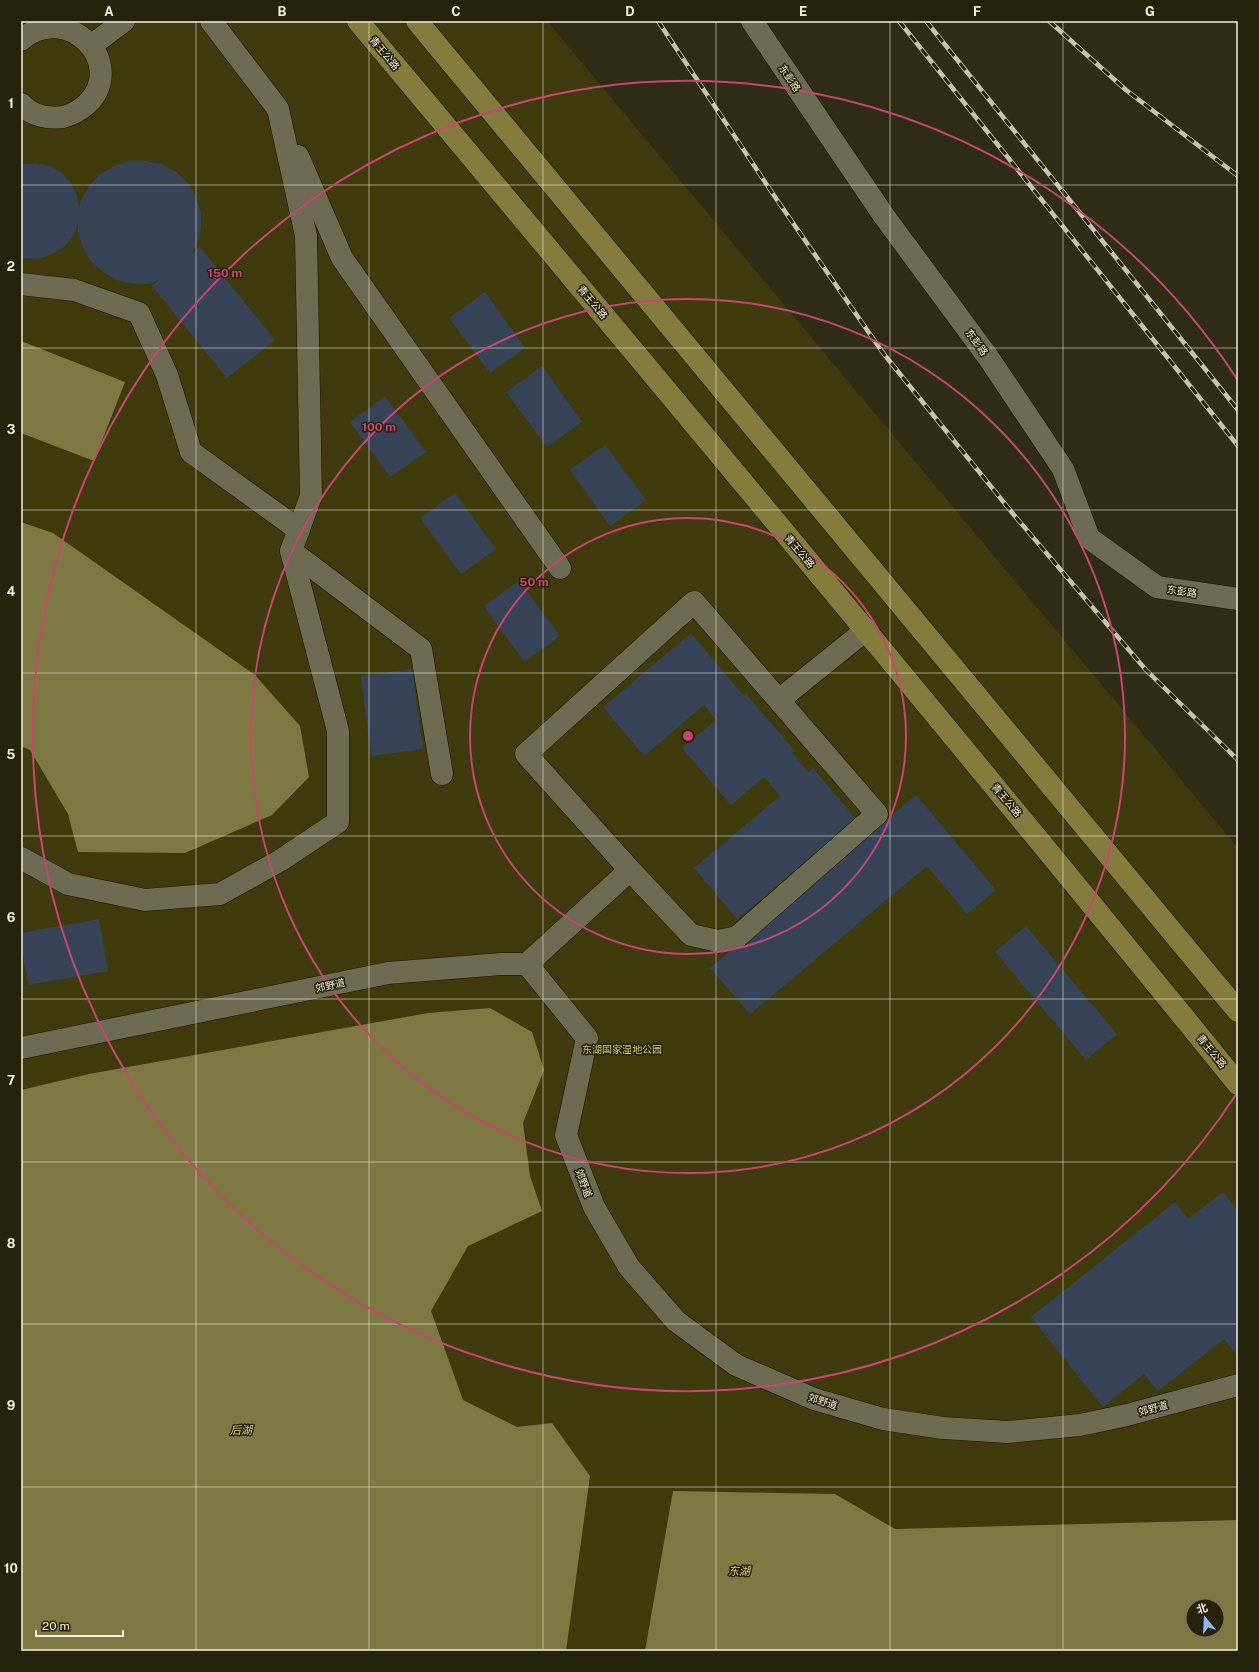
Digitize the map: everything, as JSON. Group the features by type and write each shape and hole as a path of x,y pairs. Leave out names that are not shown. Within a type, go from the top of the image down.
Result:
{"main road":[{"name":"青王公路","path":"358,21 866,630 1238,1084"},
{"path":"417,21 1238,1011"}],"street":[{"path":"92,46 124,21"},
{"path":"211,21 278,109 342,258 560,568"},
{"name":"东彭路","path":"752,21 884,216 988,357 1063,469 1089,538 1157,587 1238,599"},
{"path":"21,40 27,34 40,28 55,26 69,28 82,35 92,46 98,58 100,73 98,87 91,100 80,110 67,116 53,118 38,115 26,109 21,104"},
{"path":"21,858 68,884 145,900 220,894 281,860 338,822 338,731 291,551 312,496 306,236 278,109"},
{"path":"21,284 74,290 139,313 167,375 191,452 299,530"},
{"path":"291,551 421,649 442,774"},
{"path":"694,602 877,814 737,937 718,941 691,935 630,870 526,754 694,602"},
{"path":"779,700 866,630"},
{"path":"527,964 630,870"},
{"name":"郊野道","path":"21,1048 388,973 500,964 527,964 587,1038 566,1135 594,1207 630,1267 676,1321 736,1365 814,1399 883,1418 943,1428 1008,1432 1080,1425 1127,1415 1238,1385"}],"green space":[{"name":"东湖国家湿地公园","path":"21,21 547,21 1238,848 1238,1651 21,1651"}],"water":[{"path":"21,341 125,382 94,461 21,433"},
{"path":"21,522 53,533 255,675 300,726 309,777 272,815 185,853 78,852 68,814 30,750 21,746"},
{"name":"后湖","path":"490,1008 532,1032 544,1070 523,1123 530,1176 542,1211 468,1246 431,1311 463,1400 517,1427 552,1423 590,1476 566,1651 21,1651 21,1090 89,1074 428,1013"},
{"name":"东湖","path":"673,1491 835,1494 895,1529 1238,1520 1238,1651 645,1651"}],"building":[{"path":"129,161 146,161 162,164 176,172 188,183 196,197 201,212 201,228 197,244 192,253 200,247 275,340 227,378 152,286 159,280 149,284 133,284 117,280 103,272 91,261 83,248 78,232 78,223 73,236 64,247 39,259 21,258 21,164 36,163 50,166 62,173 71,183 77,196 79,208 81,200 89,186 100,174 114,166"},
{"path":"485,292 525,348 490,373 449,318"},
{"path":"542,366 582,422 547,447 506,392"},
{"path":"385,396 426,452 390,477 350,422"},
{"path":"605,445 646,500 610,526 570,470"},
{"path":"455,493 496,549 461,574 420,518"},
{"path":"519,581 560,636 524,662 484,606"},
{"path":"691,633 744,696 746,694 795,751 793,753 808,772 813,768 856,819 737,919 694,868 780,796 764,777 731,805 682,748 716,720 704,705 644,756 603,707"},
{"path":"412,669 423,749 371,756 361,676"},
{"path":"916,795 996,890 967,914 927,866 750,1014 710,968"},
{"path":"99,919 108,971 28,985 21,943 21,933"},
{"path":"1026,926 1117,1034 1086,1060 995,952"},
{"path":"1223,1192 1238,1211 1238,1354 1237,1355 1224,1339 1158,1391 1144,1374 1103,1407 1031,1317 1175,1202 1188,1219"}],"railway":[{"path":"658,21 775,197 883,353 1014,515 1146,670 1238,760"},
{"path":"899,21 1238,446"},
{"path":"926,21 1238,410"},
{"path":"1049,21 1126,90 1238,176"}]}
